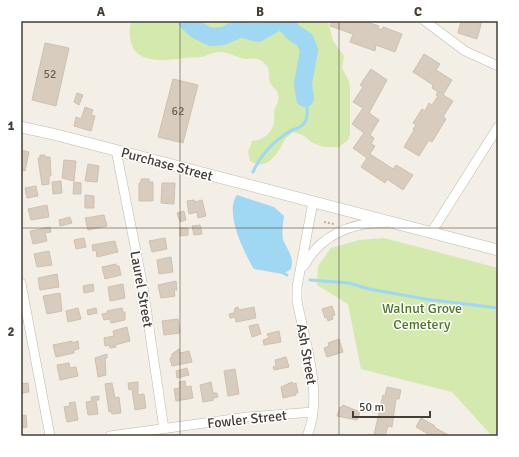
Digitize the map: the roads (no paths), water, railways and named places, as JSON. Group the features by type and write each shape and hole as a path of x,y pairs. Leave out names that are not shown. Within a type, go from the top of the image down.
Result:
{"street":[{"path":"425,21 465,51 498,66"},
{"name":"Purchase Street","path":"21,127 116,150 313,202"},
{"path":"431,233 498,127"},
{"name":"Laurel Street","path":"116,150 143,287 164,429"},
{"name":"Ash Street","path":"307,436 313,412 313,377 298,301 297,287 313,202 498,250"},
{"name":"Ash Street","path":"300,272 307,259 318,246 344,229 359,224 393,223"},
{"path":"21,283 50,436"},
{"name":"Fowler Street","path":"110,436 248,417 313,412"}],"water":[{"path":"237,195 274,207 284,216 282,229 284,242 291,258 291,269 283,274 254,269 245,253 234,222 234,202"}],"waterway":[{"path":"187,21 197,30 211,37 223,36 241,28 258,33 279,21 286,24 294,33 305,40 309,50 303,84 305,98"},
{"path":"253,172 259,160 273,144 284,135 303,124 307,113 305,98"},
{"path":"279,271 287,275"},
{"path":"310,280 349,283 369,289 425,299 498,308"}],"park label":[{"name":"Walnut Grove Cemetery","path":"422,316"}]}
